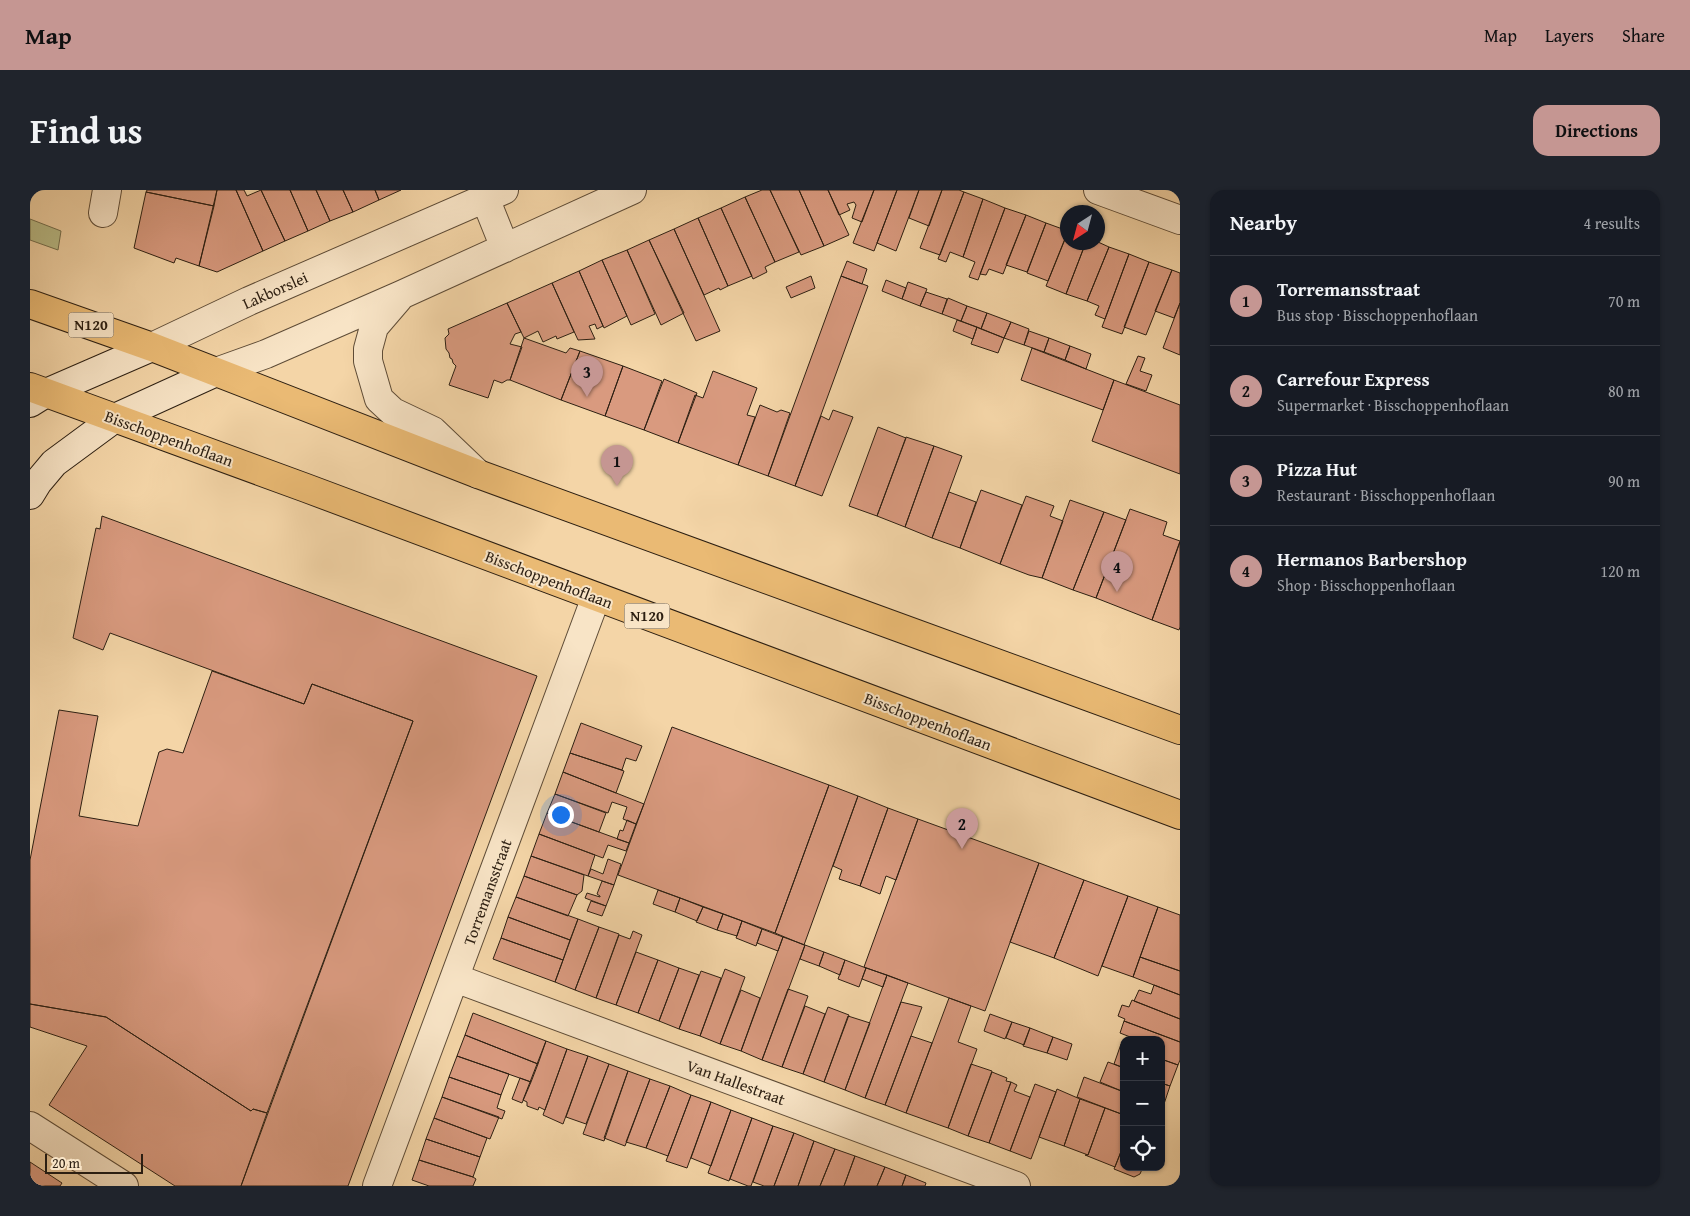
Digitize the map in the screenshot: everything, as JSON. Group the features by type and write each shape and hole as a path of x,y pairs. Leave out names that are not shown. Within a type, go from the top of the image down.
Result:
{"main road":[{"name":"N120","path":"30,304 152,347 478,474 1180,730"},
{"name":"Bisschoppenhoflaan","path":"35,394 115,418 1180,815"}],"street":[{"path":"30,495 54,463 115,418 216,372 266,354 401,295 632,190"},
{"path":"1098,190 1180,220"},
{"path":"495,194 505,248"},
{"name":"Lakborslei","path":"35,394 152,347 248,301 495,194"},
{"path":"401,295 374,328 368,349 368,361 379,399 393,412 433,431 478,474"},
{"name":"Torremansstraat","path":"377,1186 596,596"},
{"name":"Van Hallestraat","path":"455,978 1016,1186"},
{"path":"30,1126 124,1186"}],"green space":[{"path":"30,219 61,231 58,250 30,240"}],"building":[{"path":"147,190 217,190 214,206 146,192"},
{"path":"217,190 236,190 263,251 217,272 199,266"},
{"path":"236,190 244,190 247,196 261,190 285,241 263,251"},
{"path":"261,190 290,190 308,231 285,241"},
{"path":"290,190 316,190 330,221 308,231"},
{"path":"316,190 343,190 353,212 330,221"},
{"path":"343,190 375,190 379,200 353,212"},
{"path":"375,190 401,190 379,200"},
{"path":"762,190 770,190 799,252 775,262 745,197"},
{"path":"770,190 799,190 824,246 801,255"},
{"path":"799,190 828,190 849,235 824,246"},
{"path":"828,190 874,190 862,222 852,218 856,205 854,202 847,204 850,210 839,215"},
{"path":"874,190 897,190 874,251 853,243"},
{"path":"897,190 919,190 896,251 877,243"},
{"path":"919,190 942,190 929,226 909,218"},
{"path":"942,190 959,190 964,192 940,255 920,248"},
{"path":"146,192 214,206 199,266 176,258 174,263 134,248"},
{"path":"964,192 983,199 963,257 950,252 946,262 938,259"},
{"path":"745,197 775,262 765,267 767,272 753,279 721,208"},
{"path":"983,199 1005,208 978,280 969,277 975,262 963,257"},
{"path":"721,208 752,276 728,286 698,218"},
{"path":"1005,208 1026,215 1003,274 989,269 986,275 980,274"},
{"path":"1026,215 1046,223 1027,272 1006,265"},
{"path":"698,218 728,286 704,295 674,229"},
{"path":"1046,223 1060,228 1060,250 1048,281 1027,273"},
{"path":"674,229 720,331 696,341 649,240"},
{"path":"649,240 684,313 661,325 627,250"},
{"path":"1105,245 1109,247 1087,301 1066,294 1083,250 1105,250"},
{"path":"1109,247 1129,254 1105,319 1095,315 1099,306 1087,301"},
{"path":"627,250 655,314 631,325 602,260"},
{"path":"1061,250 1083,250 1066,294 1046,286"},
{"path":"1129,254 1149,262 1122,334 1102,327"},
{"path":"602,260 627,316 604,328 579,271"},
{"path":"847,261 867,269 862,284 841,276"},
{"path":"1149,262 1172,270 1146,335 1124,327"},
{"path":"1172,270 1180,273 1180,303 1174,318 1155,311"},
{"path":"579,271 603,326 597,329 595,324 589,326 595,339 578,340 552,283"},
{"path":"811,276 815,288 791,298 786,287"},
{"path":"841,276 868,286 795,486 768,476"},
{"path":"886,280 906,288 902,299 882,291"},
{"path":"908,282 927,289 920,306 902,299"},
{"path":"552,283 574,332 557,339 556,336 543,342 538,331 524,338 507,303"},
{"path":"926,292 947,299 942,314 920,306"},
{"path":"948,298 967,306 961,321 942,314"},
{"path":"507,303 521,332 515,334 510,344 522,347 510,380 502,383 494,380 488,398 449,385 456,366 446,349 445,338 449,334 448,329"},
{"path":"1180,303 1180,355 1163,348"},
{"path":"967,306 987,313 981,329 961,321"},
{"path":"987,313 1011,322 1004,338 981,329"},
{"path":"957,320 977,327 973,339 953,331"},
{"path":"1011,322 1029,329 1024,345 1004,338"},
{"path":"977,327 1004,338 998,353 971,344"},
{"path":"1029,331 1049,338 1044,352 1024,345"},
{"path":"524,338 566,353 570,348 580,351 561,400 510,380"},
{"path":"1049,338 1070,346 1065,360 1044,352"},
{"path":"1070,346 1091,354 1086,369 1065,360"},
{"path":"1032,348 1114,380 1103,410 1021,380"},
{"path":"580,351 623,366 605,416 561,400"},
{"path":"1138,356 1145,358 1140,371 1152,375 1146,391 1126,384"},
{"path":"623,366 662,381 644,430 605,416"},
{"path":"713,371 757,388 747,415 755,417 738,465 678,443 695,395 703,398"},
{"path":"664,379 697,393 678,443 644,430"},
{"path":"1114,380 1180,405 1180,474 1092,441"},
{"path":"760,405 777,412 781,410 790,413 768,476 738,465"},
{"path":"833,410 853,417 822,496 795,486 821,416 829,420"},
{"path":"878,427 906,438 877,516 849,506"},
{"path":"906,437 934,446 905,527 877,516"},
{"path":"934,446 962,456 932,538 905,527"},
{"path":"981,490 1022,505 1000,564 960,548"},
{"path":"949,492 976,502 960,548 932,538"},
{"path":"1026,496 1054,506 1050,516 1063,521 1042,578 1000,564"},
{"path":"1070,500 1104,512 1073,590 1042,578"},
{"path":"1130,509 1167,522 1163,535 1180,541 1152,620 1096,598"},
{"path":"1104,512 1126,520 1096,598 1073,590"},
{"path":"102,516 537,676 348,1186 241,1186 413,721 312,684 304,704 110,633 103,650 73,638 96,528 100,529"},
{"path":"1180,542 1180,627 1179,630 1152,620"},
{"path":"212,671 304,704 312,684 413,721 267,1113 253,1109 251,1111 106,1017 30,1004 30,860 59,710 98,716 79,816 138,826 159,752 167,749 183,753"},
{"path":"581,723 642,746 636,761 626,758 622,770 570,753"},
{"path":"672,727 829,785 775,933 618,875"},
{"path":"570,753 624,771 616,793 563,772"},
{"path":"563,772 644,804 636,824 623,819 627,807 612,802 608,813 555,794"},
{"path":"829,785 858,796 804,945 775,933"},
{"path":"555,794 606,813 599,832 547,813"},
{"path":"858,796 888,808 860,886 839,879 842,870 833,866"},
{"path":"888,808 918,819 896,880 886,876 880,894 860,886"},
{"path":"547,813 629,843 626,851 608,845 603,858 539,834"},
{"path":"918,819 1039,863 985,1011 864,967"},
{"path":"627,820 636,824 629,843 617,839 620,830 623,831"},
{"path":"539,834 595,855 588,876 531,856"},
{"path":"531,856 584,875 582,891 577,895 524,876"},
{"path":"608,859 621,864 614,885 588,876 591,869 603,874"},
{"path":"1039,863 1084,880 1054,958 1010,942"},
{"path":"524,876 577,895 568,916 516,897"},
{"path":"1084,880 1128,896 1098,976 1054,958"},
{"path":"602,881 614,885 606,906 585,898 587,893 600,897 597,894"},
{"path":"658,890 680,898 675,912 653,904"},
{"path":"1128,896 1158,907 1133,977 1102,966"},
{"path":"516,897 578,919 570,940 508,917"},
{"path":"680,898 703,907 697,921 675,912"},
{"path":"591,901 606,906 602,916 587,911"},
{"path":"703,907 723,914 717,930 696,922"},
{"path":"1158,907 1180,915 1180,971 1140,957"},
{"path":"723,914 742,921 737,936 717,930"},
{"path":"508,917 570,940 563,960 501,938"},
{"path":"578,919 599,927 575,990 555,982"},
{"path":"742,921 762,929 756,946 736,938"},
{"path":"599,927 619,934 596,998 575,990"},
{"path":"762,929 783,937 778,951 757,943"},
{"path":"633,931 642,935 616,1005 596,998 619,935 630,939"},
{"path":"783,937 805,945 762,1060 741,1051"},
{"path":"501,938 563,960 555,982 493,959"},
{"path":"805,945 824,952 819,966 800,959"},
{"path":"636,952 658,960 638,1013 616,1005"},
{"path":"824,952 845,960 840,975 819,966"},
{"path":"1140,957 1180,971 1180,995 1133,977"},
{"path":"658,960 679,968 659,1021 638,1013"},
{"path":"845,960 866,968 859,987 838,979"},
{"path":"679,968 699,975 679,1029 659,1021"},
{"path":"866,968 887,975 883,987 862,979"},
{"path":"725,969 745,977 720,1044 700,1036"},
{"path":"701,971 721,978 700,1036 679,1029"},
{"path":"887,975 908,983 865,1098 845,1090"},
{"path":"1154,985 1180,995 1180,1019 1134,1001 1139,990 1151,994"},
{"path":"788,989 808,996 782,1067 762,1060"},
{"path":"741,990 760,998 741,1051 720,1044"},
{"path":"949,998 971,1006 958,1042 977,1049 948,1128 906,1113"},
{"path":"1132,1000 1180,1019 1180,1042 1124,1021 1125,1019 1118,1016 1122,1005 1129,1007"},
{"path":"901,1002 922,1007 885,1105 865,1098"},
{"path":"30,1004 106,1017 251,1111 253,1109 267,1113 241,1186 175,1186 49,1105 87,1046 30,1027"},
{"path":"805,1006 825,1014 803,1074 782,1067"},
{"path":"828,1007 849,1015 824,1082 803,1074"},
{"path":"473,1013 546,1041 538,1064 465,1035"},
{"path":"990,1014 1012,1022 1005,1039 984,1031"},
{"path":"848,1016 870,1023 845,1090 824,1082"},
{"path":"1124,1021 1164,1036 1128,1036 1120,1033"},
{"path":"1012,1022 1030,1028 1024,1045 1006,1038"},
{"path":"1030,1028 1053,1037 1047,1053 1023,1046"},
{"path":"465,1035 538,1064 531,1082 457,1056"},
{"path":"911,1036 932,1043 906,1113 885,1105"},
{"path":"1165,1036 1180,1042 1180,1060 1178,1065 1165,1060"},
{"path":"1053,1037 1072,1044 1067,1060 1047,1053"},
{"path":"546,1041 567,1049 545,1110 539,1107 538,1110 527,1106 527,1102 523,1100"},
{"path":"1120,1047 1120,1066 1114,1064"},
{"path":"567,1049 588,1056 563,1124 543,1115"},
{"path":"457,1056 509,1074 501,1095 449,1077"},
{"path":"588,1056 609,1064 586,1124 566,1117"},
{"path":"1165,1060 1178,1065 1170,1086 1165,1084"},
{"path":"1108,1062 1120,1066 1120,1090 1100,1082"},
{"path":"609,1064 628,1071 604,1141 583,1134"},
{"path":"971,1064 992,1071 968,1136 948,1128"},
{"path":"628,1071 650,1079 625,1146 604,1138"},
{"path":"992,1072 1007,1078 1006,1081 1011,1082 989,1143 968,1136"},
{"path":"449,1077 501,1095 497,1108 505,1111 502,1119 442,1097"},
{"path":"1084,1077 1120,1090 1120,1113 1077,1097"},
{"path":"520,1078 531,1082 522,1103 512,1099"},
{"path":"650,1079 670,1086 646,1148 626,1142"},
{"path":"1011,1082 1017,1085 1014,1091 1030,1097 1010,1151 989,1143"},
{"path":"1035,1084 1056,1092 1031,1159 1010,1151"},
{"path":"1165,1084 1170,1086 1165,1101"},
{"path":"670,1086 691,1095 668,1156 646,1148"},
{"path":"1057,1089 1080,1099 1064,1146 1039,1137"},
{"path":"691,1095 711,1102 687,1168 666,1161"},
{"path":"442,1097 499,1117 490,1139 434,1118"},
{"path":"1080,1099 1105,1108 1088,1155 1064,1146"},
{"path":"711,1102 731,1110 711,1166 691,1158"},
{"path":"1105,1108 1120,1114 1120,1154 1115,1167 1085,1155 1088,1155"},
{"path":"731,1110 752,1118 729,1181 708,1173"},
{"path":"434,1118 487,1138 480,1157 426,1139"},
{"path":"752,1118 773,1126 751,1186 748,1186 730,1179"},
{"path":"773,1126 794,1133 774,1186 764,1186 753,1182"},
{"path":"794,1133 814,1141 798,1186 774,1186"},
{"path":"426,1139 480,1157 473,1177 419,1160"},
{"path":"814,1141 835,1149 820,1186 798,1186"},
{"path":"835,1149 855,1156 844,1186 820,1186"},
{"path":"1120,1154 1120,1171 1141,1171 1134,1177 1114,1169"},
{"path":"855,1156 885,1167 877,1186 844,1186"},
{"path":"419,1160 476,1179 473,1186 429,1186 412,1180"},
{"path":"30,1162 62,1183 60,1186 30,1186"},
{"path":"885,1167 906,1175 902,1186 877,1186"},
{"path":"906,1175 926,1183 925,1186 902,1186"}],"place":[{"name":"Pizza Hut","path":"587,397"},
{"name":"Torremansstraat","path":"617,486"},
{"name":"Hermanos Barbershop","path":"1117,592"},
{"name":"Carrefour Express","path":"962,849"}]}
